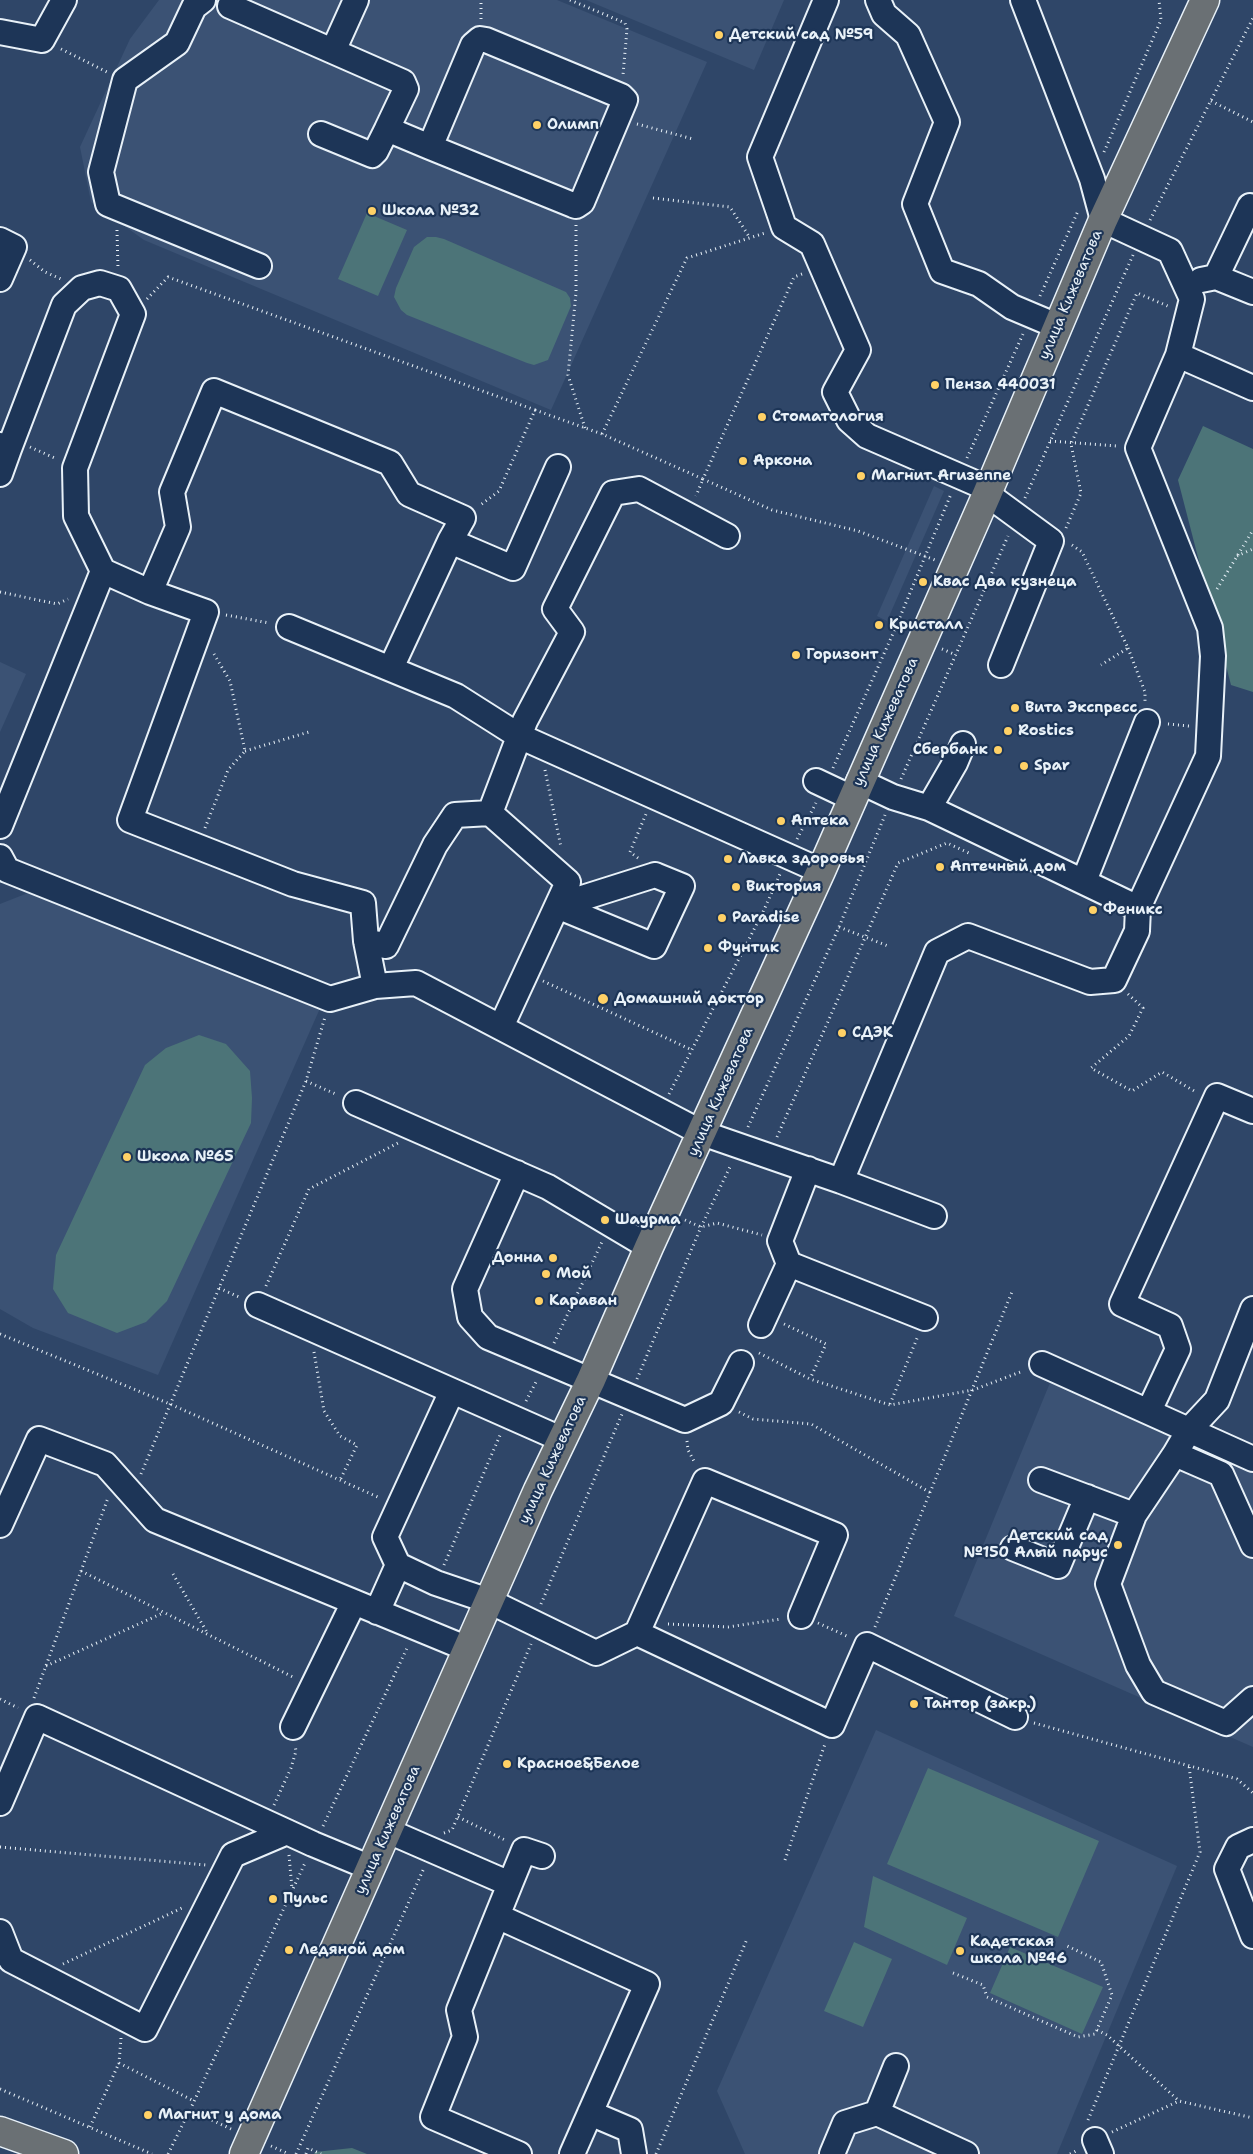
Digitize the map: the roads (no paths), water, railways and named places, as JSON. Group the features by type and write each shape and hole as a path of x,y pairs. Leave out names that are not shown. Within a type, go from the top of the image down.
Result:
{"main road":[{"name":"улица Кижеватова","path":"248,2146 561,1439 591,1380 649,1247 822,871 988,491 1057,326 1205,0"},
{"path":"0,2131 64,2154"}],"street":[{"path":"0,32 42,40 64,0"},
{"path":"203,0 194,7 177,43 124,80 101,172 108,204 259,266"},
{"path":"333,51 356,0"},
{"path":"826,0 760,157 784,226 812,244 858,350 836,392 849,420 867,436 959,475 988,491 1051,541 1001,665"},
{"path":"878,0 884,14 908,35 947,122 915,204 942,271 979,284 1012,306 1057,326"},
{"path":"840,1181 937,952 968,936 1090,982 1114,980 1137,931 1138,908 1208,756 1213,656 1210,628 1138,448 1178,355 1192,299 1170,251 1104,220 1092,179 1023,0"},
{"path":"227,2 405,84 406,89 376,152 372,155 321,134"},
{"path":"387,129 430,147 576,206 582,202 625,100 621,96 480,39 473,46 430,147"},
{"path":"1216,277 1250,206 1253,207"},
{"path":"0,240 14,246 0,279"},
{"path":"1184,284 1216,277 1253,292"},
{"path":"0,474 7,444 64,305 82,288 100,283 119,289 133,314 76,468 76,516 104,571 150,592 202,620 130,820 293,884 363,903 366,941 375,986"},
{"path":"1178,355 1253,388"},
{"path":"150,592 178,527 172,492 214,391 390,463 409,494 463,518 450,541 391,668"},
{"path":"450,541 513,568 558,467"},
{"path":"490,813 525,721 572,632 555,608 613,493 639,488 727,536"},
{"path":"0,826 104,571"},
{"path":"290,627 456,696 519,736 822,871"},
{"path":"1084,881 1147,722"},
{"path":"929,808 964,744"},
{"path":"820,783 893,797 929,808 1138,908"},
{"path":"366,941 386,946 435,845 455,815 490,813 568,882 501,1027"},
{"path":"2,867 330,1000 375,986 416,983 702,1133 934,1216"},
{"path":"655,875 682,886 654,946 557,906 655,875"},
{"path":"1149,1412 1178,1349 1170,1326 1122,1304 1217,1096 1253,1112"},
{"path":"356,1103 548,1187 649,1247"},
{"path":"764,1320 789,1264 780,1241 808,1170"},
{"path":"517,1174 465,1289 470,1317 488,1337 685,1420 721,1403 750,1357"},
{"path":"789,1264 925,1318"},
{"path":"258,1305 561,1439"},
{"path":"1253,1309 1217,1400 1189,1430 1134,1514 1108,1584 1138,1665 1154,1692 1226,1723 1253,1699"},
{"path":"1042,1364 1253,1459"},
{"path":"452,1391 385,1537 398,1565 436,1583 489,1601 596,1653 639,1628 705,1481 835,1535 801,1616"},
{"path":"0,1525 39,1439 105,1464 155,1520 468,1649"},
{"path":"1175,1454 1221,1474 1253,1545"},
{"path":"1041,1480 1134,1514"},
{"path":"1014,1548 1058,1566 1087,1497"},
{"path":"377,1612 398,1565"},
{"path":"293,1727 354,1602"},
{"path":"639,1628 832,1725 867,1645 1015,1717"},
{"path":"0,1803 37,1717 313,1844 370,1868"},
{"path":"388,1830 510,1884"},
{"path":"0,1932 12,1960 145,2029 233,1855 287,1832"},
{"path":"1248,1840 1226,1869 1253,1936"},
{"path":"519,2154 432,2117 465,2038 458,2010 510,1884 533,1853"},
{"path":"497,1916 647,1984 572,2154"},
{"path":"877,2113 896,2066"},
{"path":"590,2113 630,2130 634,2154"},
{"path":"832,2154 845,2123 877,2113 966,2154"}],"place":[{"name":"Детский сад №59","path":"719,35"},
{"name":"Олимп","path":"537,125"},
{"name":"Школа №32","path":"372,211"},
{"name":"Пенза 440031","path":"935,385"},
{"name":"Стоматология","path":"762,417"},
{"name":"Аркона","path":"743,461"},
{"name":"Магнит Агизеппе","path":"861,476"},
{"name":"Квас Два кузнеца","path":"923,582"},
{"name":"Кристалл","path":"879,625"},
{"name":"Горизонт","path":"796,655"},
{"name":"Вита Экспресс","path":"1015,708"},
{"name":"Rostics","path":"1008,731"},
{"name":"Сбербанк","path":"998,750"},
{"name":"Spar","path":"1024,766"},
{"name":"Аптека","path":"781,821"},
{"name":"Лавка здоровья","path":"728,859"},
{"name":"Аптечный дом","path":"940,867"},
{"name":"Виктория","path":"736,887"},
{"name":"Феникс","path":"1093,910"},
{"name":"Paradise","path":"722,918"},
{"name":"Фунтик","path":"708,948"},
{"name":"Домашний доктор","path":"603,999"},
{"name":"СДЭК","path":"842,1033"},
{"name":"Школа №65","path":"127,1157"},
{"name":"Шаурма","path":"605,1220"},
{"name":"Донна","path":"553,1258"},
{"name":"Мой","path":"546,1274"},
{"name":"Караван","path":"539,1301"},
{"name":"Детский сад №150 Алый парус","path":"1118,1545"},
{"name":"Тантор (закр.)","path":"914,1704"},
{"name":"Красное&Белое","path":"507,1764"},
{"name":"Пульс","path":"273,1899"},
{"name":"Ледяной дом","path":"289,1950"},
{"name":"Кадетская школа №46","path":"960,1951"},
{"name":"Магнит у дома","path":"148,2115"}]}
